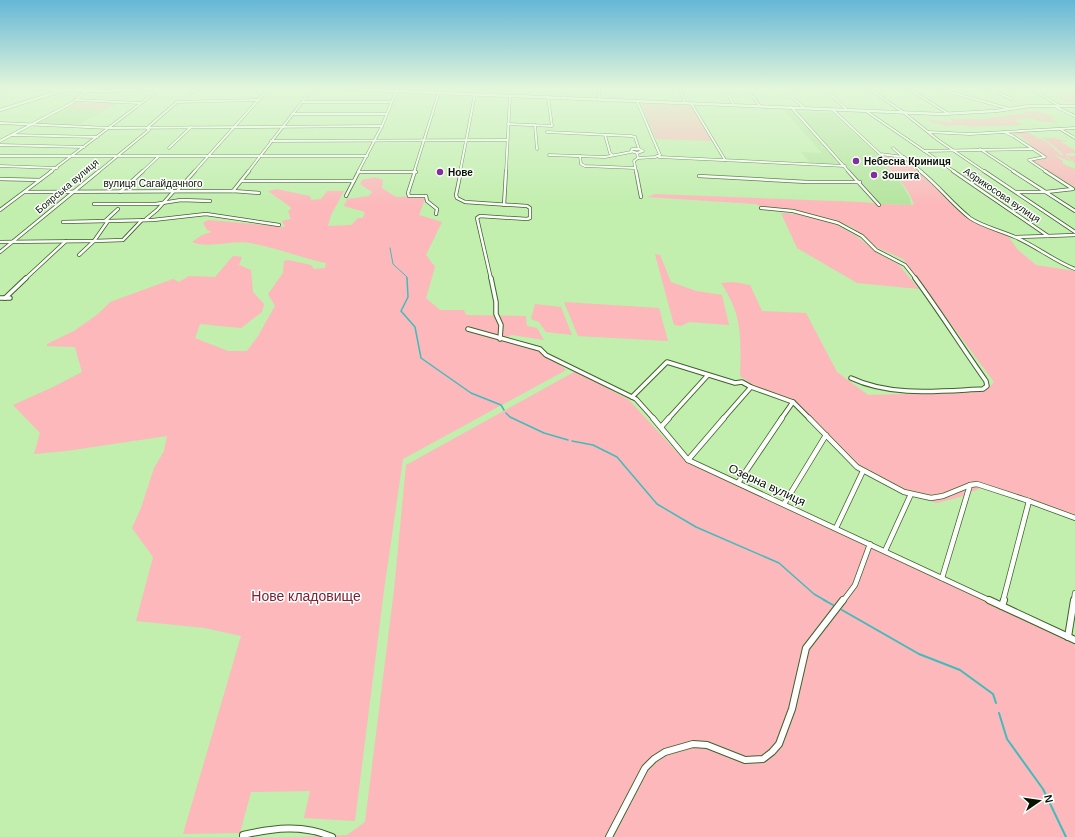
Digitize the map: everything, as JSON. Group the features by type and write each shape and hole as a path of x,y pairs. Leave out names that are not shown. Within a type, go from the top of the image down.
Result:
{"street":[{"path":"0,141 23,128"},
{"path":"0,210 109,128"},
{"name":"Боярська вулиця","path":"0,252 114,157 149,130 147,128"},
{"path":"169,148 191,128"},
{"path":"146,219 163,204 234,128"},
{"path":"233,190 281,128"},
{"path":"346,196 381,128"},
{"path":"428,128 416,172 408,193 409,196 426,196 427,201 437,209 436,214"},
{"path":"468,128 456,195 460,200 465,202 527,206 530,208 530,218 527,219 480,216 477,218 496,302 495,306 498,321 501,325 500,339"},
{"path":"504,205 508,128"},
{"path":"536,128 537,149"},
{"path":"649,128 660,155 659,157"},
{"path":"706,128 725,160"},
{"path":"810,128 879,205"},
{"path":"852,128 880,154 904,157"},
{"name":"Абрикосова вулиця","path":"891,128 1048,236 1075,235"},
{"path":"923,128 953,150 1075,232"},
{"path":"928,132 970,134 1074,128"},
{"path":"1060,129 1075,138"},
{"path":"547,132 633,136 642,152 612,154 605,157 549,155"},
{"path":"1004,132 1013,136 1045,157 1029,160 1073,189 1046,192 1016,192"},
{"path":"11,135 97,137"},
{"path":"605,135 610,153 612,154"},
{"path":"271,141 507,140"},
{"path":"0,145 85,147"},
{"path":"893,148 935,183 966,216 976,222 1016,236 1064,265 1075,269"},
{"path":"631,152 632,149 639,149"},
{"path":"980,150 1075,211"},
{"path":"924,151 1033,150"},
{"path":"637,153 638,158"},
{"path":"0,156 367,156"},
{"path":"580,156 581,164 585,166 636,168"},
{"path":"120,192 158,157"},
{"path":"641,197 634,161 638,158 659,157 845,166"},
{"path":"0,166 57,168"},
{"path":"359,172 416,172"},
{"path":"699,176 807,182 860,182"},
{"path":"0,179 40,180"},
{"path":"0,184 7,179"},
{"path":"241,181 354,181"},
{"name":"вулиця Сагайдачного","path":"25,192 233,190 259,193"},
{"path":"94,204 163,204 180,200 210,201"},
{"path":"761,208 793,211 838,223 862,236 876,250 905,265 945,319 964,350 986,381 987,386 983,389 879,389 859,384 851,378"},
{"path":"79,255 94,241 106,222 118,209"},
{"path":"63,222 142,220 206,214 279,225"},
{"path":"0,242 123,240 142,220"},
{"path":"1016,236 1048,236"},
{"path":"5,298 66,241"},
{"path":"0,298 10,298"},
{"name":"Озерна вулиця","path":"468,329 540,349 546,355 636,399 688,460 1075,640"},
{"path":"632,397 667,362 735,383 742,382 751,387 793,402 857,467 904,492 931,498 977,484 1075,518"},
{"path":"661,427 708,375"},
{"path":"688,460 751,387"},
{"path":"738,482 793,402"},
{"path":"784,504 826,435"},
{"path":"836,528 864,471"},
{"path":"942,578 970,485"},
{"path":"885,551 911,494"},
{"path":"1002,606 1029,501"},
{"path":"609,837 645,768 654,759 665,752 693,744 707,745 745,760 763,759 772,752 779,744 792,710 806,648 855,585 870,544"},
{"path":"1068,636 1075,593"},
{"path":"243,837 243,835 264,830 283,828 305,829 332,837"}],"shaded area":[{"path":"800,128 849,128 878,155 883,164 898,178 910,198 911,205 880,204 843,165 811,164 801,152 822,153"}],"green space":[{"path":"651,128 705,128 713,141 656,139"},
{"path":"1025,131 1048,143 1061,155 1064,155 1049,142 1041,138 1053,138 1067,141 1061,142 1075,150 1075,153 1065,154 1075,156 1075,163 1066,156 1072,162 1054,155 1063,161 1063,164 1075,169 1075,187 1030,160 1047,158 1029,146 1027,144 1030,143 1023,139 1020,135 1009,134"},
{"path":"881,155 902,158 976,222 1007,235 1018,250 1036,265 1075,271 1075,517 988,485 960,497 937,503 901,493 854,467 791,399 757,388 740,376 741,350 737,317 728,295 721,283 734,282 750,285 762,311 806,313 837,372 868,395 984,392 994,382 903,259 874,246 852,227 831,219 794,210 763,207 755,204 647,197 655,194 914,205 908,191 879,157"},
{"name":"Нове кладовище","path":"375,177 383,180 382,188 396,197 419,196 425,199 419,215 442,222 426,255 435,267 426,298 440,310 464,310 466,315 526,316 527,326 537,328 544,340 512,335 506,337 508,341 532,344 541,348 566,370 403,459 384,590 355,821 304,818 310,791 251,792 240,833 183,834 241,636 205,628 136,621 153,557 132,528 141,508 154,468 164,451 167,436 66,451 34,454 40,433 13,405 82,372 75,347 47,346 47,344 74,331 98,314 110,302 173,279 179,282 189,276 215,277 233,256 242,257 239,265 251,270 253,292 264,304 262,312 241,328 200,324 195,338 228,351 247,351 258,336 275,306 268,294 283,273 284,261 288,260 311,265 314,269 325,268 326,263 250,243 243,242 206,245 192,242 202,235 212,232 207,230 203,223 208,220 285,227 282,221 291,219 288,211 292,208 268,191 277,189 310,196 311,200 321,199 327,191 344,191 331,215 328,226 351,225 358,218 363,218 365,212 344,206 347,199 369,196 372,192 360,184 362,180"},
{"path":"781,213 797,214 833,223 855,235 877,253 898,264 919,289 857,283 797,248"},
{"path":"655,254 660,255 671,282 696,291 722,295 729,325 689,322 681,326 674,325"},
{"path":"564,302 659,308 668,341 578,336"},
{"path":"535,304 561,307 572,335 546,332 539,322 531,319"},
{"path":"576,371 629,400 685,461 1075,642 1075,837 293,837 347,835 365,822 394,590 406,465"}],"waterway":[{"path":"390,248 393,264 407,278"},
{"path":"407,278 408,297 401,311 415,327 421,358 471,393 501,405 504,410"},
{"path":"506,413 510,417 544,433 568,440"},
{"path":"572,441 593,445 617,457 657,504 696,527 779,563 814,594 826,601"},
{"path":"824,600 833,605"},
{"path":"842,610 919,654 960,670 993,694 996,703"},
{"path":"999,713 1007,739 1043,789 1066,837"}],"place":[{"name":"Небесна Криниця","path":"856,161"},
{"name":"Нове","path":"440,172"},
{"name":"Зошита","path":"874,175"}]}
